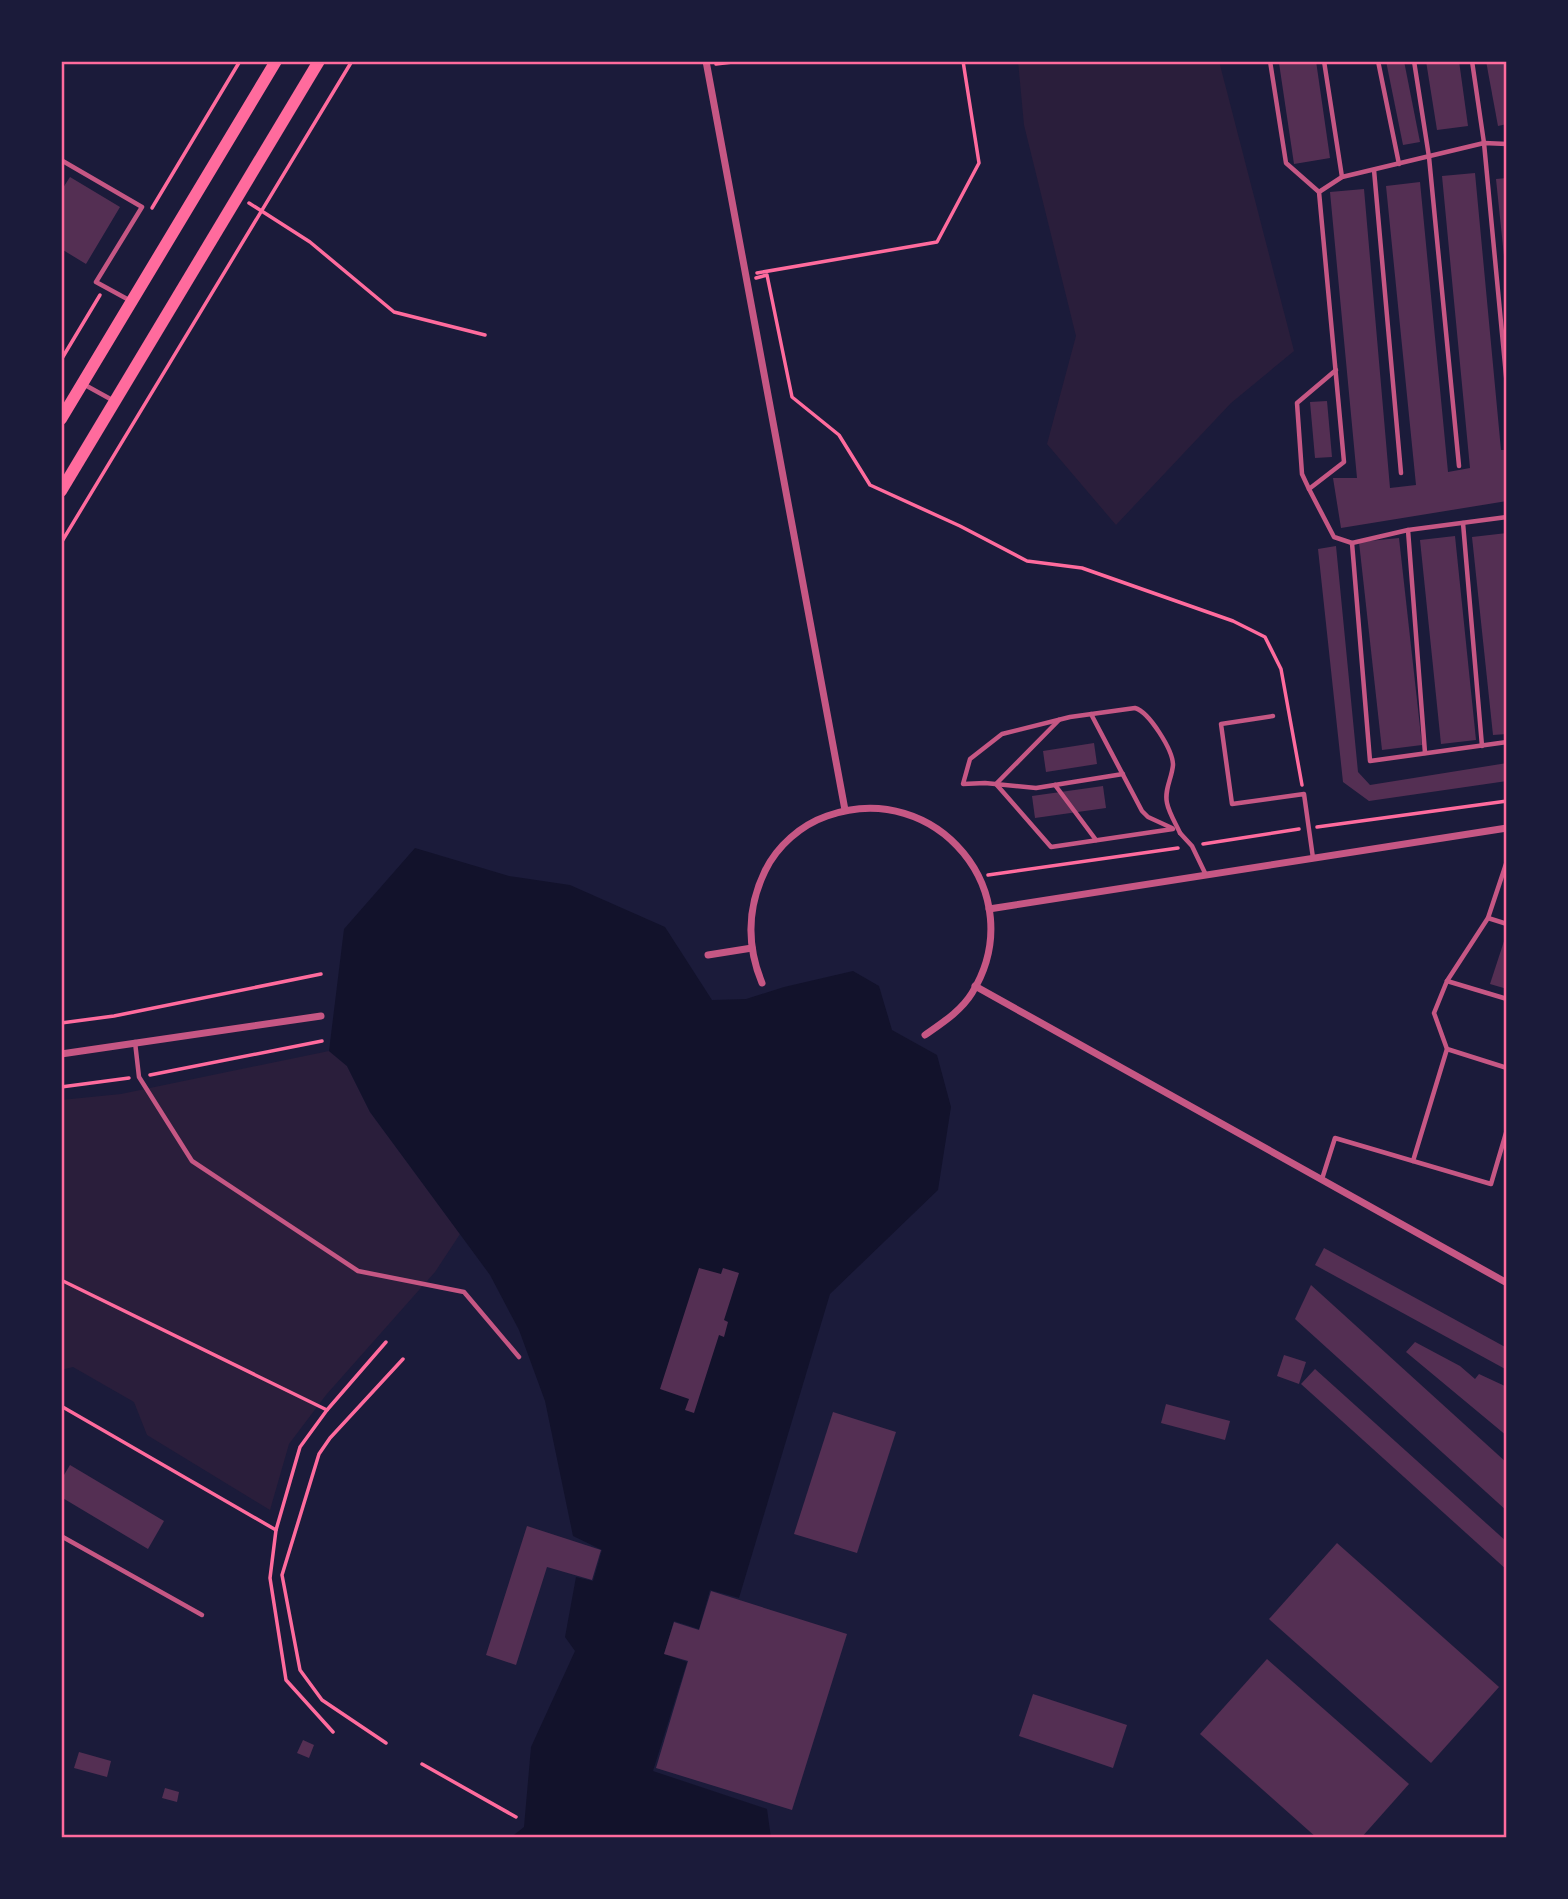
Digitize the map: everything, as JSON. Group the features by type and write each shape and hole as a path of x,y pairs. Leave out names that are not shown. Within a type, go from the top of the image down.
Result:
{"main road":[{"path":"61,419 276,61"},
{"path":"61,491 320,61"}],"street":[{"path":"707,63 845,810"},
{"path":"762,983 752,948 750,921 755,891 769,862 789,838 816,820 845,810 877,807 908,813 936,826 960,847 979,876 989,909 991,934 985,965 972,993 951,1017 925,1035"},
{"path":"989,909 1205,873 1507,828"},
{"path":"708,955 752,948"},
{"path":"975,986 1507,1283"},
{"path":"61,1054 135,1041 321,1016"}],"lane":[{"path":"1270,61 1286,163 1319,192 1336,370 1344,462 1308,489"},
{"path":"1324,61 1342,177"},
{"path":"1378,61 1399,164"},
{"path":"1414,61 1429,156 1460,466"},
{"path":"1472,61 1484,143 1507,386"},
{"path":"1319,192 1342,177 1484,143 1507,144"},
{"path":"61,160 142,206 96,282 131,301"},
{"path":"1374,170 1401,472"},
{"path":"1336,370 1297,403 1302,474 1334,537 1352,543 1408,530 1507,517"},
{"path":"82,384 114,402"},
{"path":"1463,523 1482,746"},
{"path":"1408,530 1425,753"},
{"path":"1352,543 1370,761 1507,743"},
{"path":"1123,775 1036,788 963,784 970,759 1002,734 1059,720 1135,708 1149,716 1170,754 1173,764 1166,795 1167,804 1180,833"},
{"path":"1091,714 1142,811 1148,817 1180,833 1192,846 1205,873"},
{"path":"1273,716 1221,723 1233,804 1304,794 1313,858"},
{"path":"996,784 1059,720"},
{"path":"996,784 1051,847 1173,829"},
{"path":"1055,785 1096,840"},
{"path":"1413,1161 1447,1049 1434,1013 1447,981 1488,918 1507,861"},
{"path":"1488,918 1507,924"},
{"path":"1447,981 1507,999"},
{"path":"135,1041 139,1077 192,1161 358,1271 464,1292 519,1357"},
{"path":"1447,1049 1507,1068"},
{"path":"1322,1179 1335,1138 1491,1184 1506,1133"},
{"path":"61,1536 202,1615"}],"path":[{"path":"61,543 352,61"},
{"path":"707,63 741,61"},
{"path":"745,277 937,242 979,163 963,61"},
{"path":"239,196 310,242 394,312 485,335"},
{"path":"745,277 767,275 792,397 839,435 870,485 960,526 1027,561 1082,568 1233,621 1265,638 1281,669 1304,794"},
{"path":"979,876 1507,801"},
{"path":"61,1023 114,1016 321,974"},
{"path":"61,1087 139,1077 322,1041"},
{"path":"61,1280 327,1410"},
{"path":"333,1732 286,1679 270,1577 276,1531 300,1447 327,1410 386,1342"},
{"path":"386,1743 322,1700 300,1670 282,1574 319,1454 330,1438 403,1359"},
{"path":"61,1406 276,1531"},
{"path":"422,1764 516,1817"}],"shaded area":[{"path":"1018,61 1219,61 1294,351 1231,403 1116,525 1047,444 1076,336 1024,125"},
{"path":"415,848 509,876 570,885 665,927 712,1000 746,999 853,971 879,986 892,1030 937,1055 951,1107 938,1190 830,1294 739,1598 710,1590 699,1629 674,1621 664,1654 687,1662 653,1771 767,1809 771,1838 510,1838 524,1827 531,1747 575,1651 565,1637 576,1577 593,1581 602,1550 573,1536 545,1401 519,1330 490,1275 370,1112 347,1066 329,1051 344,929"},
{"path":"329,1051 347,1066 370,1112 460,1234 435,1272 326,1395 289,1444 270,1510 147,1435 134,1402 73,1367 61,1370 61,1100 121,1094"}],"building":[{"path":"1316,61 1330,158 1294,164 1279,63"},
{"path":"1386,61 1404,61 1420,142 1403,145"},
{"path":"1426,61 1459,61 1468,126 1437,130"},
{"path":"1486,61 1504,61 1507,75 1507,124 1498,126"},
{"path":"1475,173 1501,450 1507,450 1507,501 1341,528 1333,478 1357,478 1330,192 1364,189 1390,488 1416,485 1386,186 1420,182 1448,472 1470,468 1442,176"},
{"path":"70,177 120,207 86,264 63,250 61,254 61,191"},
{"path":"1507,178 1507,265 1505,266 1496,179"},
{"path":"1327,401 1332,457 1315,458 1310,402"},
{"path":"1507,533 1507,734 1493,735 1472,537"},
{"path":"1455,536 1476,740 1441,744 1420,540"},
{"path":"1399,538 1422,745 1382,750 1359,542"},
{"path":"1336,546 1358,772 1370,785 1507,763 1507,781 1369,801 1343,782 1318,549"},
{"path":"1094,743 1097,764 1046,772 1043,751"},
{"path":"1103,786 1106,808 1035,818 1032,796"},
{"path":"1507,932 1507,989 1490,984"},
{"path":"1324,1248 1507,1348 1507,1370 1315,1265"},
{"path":"699,1268 721,1274 723,1268 739,1273 724,1320 728,1322 724,1337 719,1335 694,1413 685,1410 689,1399 660,1389"},
{"path":"1311,1285 1507,1463 1507,1511 1295,1319"},
{"path":"1415,1342 1460,1366 1475,1379 1479,1374 1507,1387 1507,1436 1406,1352"},
{"path":"1284,1355 1306,1362 1299,1384 1277,1376"},
{"path":"1315,1369 1507,1542 1507,1570 1301,1384"},
{"path":"1166,1404 1230,1421 1225,1440 1161,1423"},
{"path":"833,1412 896,1432 857,1553 794,1534"},
{"path":"70,1465 164,1521 148,1549 61,1497 61,1480"},
{"path":"527,1526 601,1550 592,1580 547,1567 516,1665 486,1655"},
{"path":"1337,1543 1499,1687 1431,1763 1269,1619"},
{"path":"711,1591 847,1634 792,1810 656,1768 688,1661 664,1654 674,1622 699,1630"},
{"path":"1267,1659 1409,1784 1361,1838 1317,1838 1200,1734"},
{"path":"1033,1694 1127,1725 1113,1768 1019,1736"},
{"path":"303,1740 314,1745 309,1758 297,1753"},
{"path":"79,1752 111,1761 107,1777 74,1768"},
{"path":"165,1788 179,1792 177,1802 162,1798"}]}
